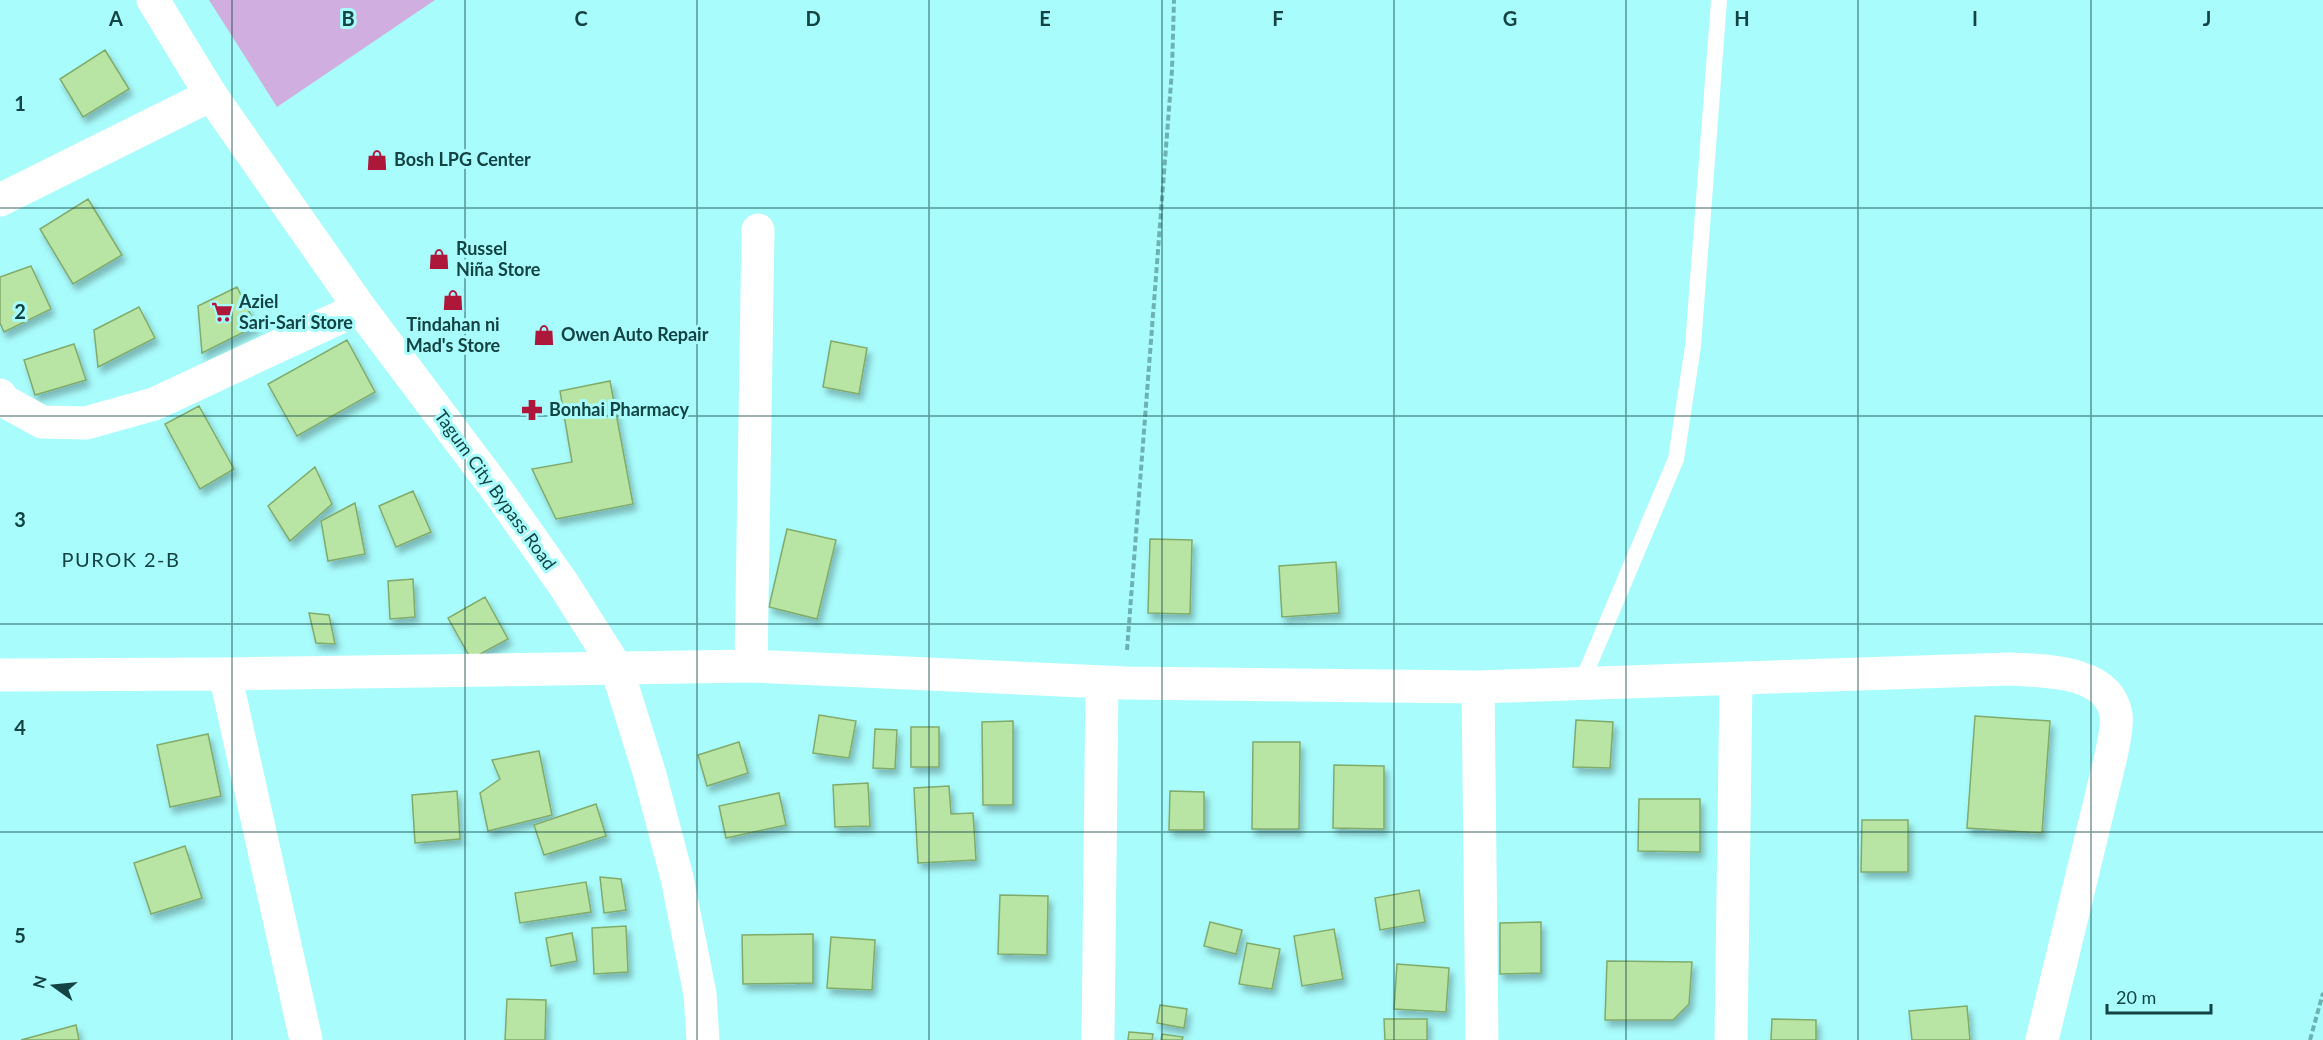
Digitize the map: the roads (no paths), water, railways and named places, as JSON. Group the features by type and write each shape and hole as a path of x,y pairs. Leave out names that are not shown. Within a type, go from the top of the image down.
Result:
{"street":[{"name":"Tagum City Bypass Road","path":"153,0 211,95 360,308 501,494 564,585 617,669 650,775 677,878 700,994 703,1040"},
{"path":"0,200 211,95"},
{"path":"751,666 758,230"},
{"path":"0,395 4,401 42,422 86,423 154,404 360,308"},
{"path":"0,675 751,666 1114,683 1478,687 2010,669 2052,672 2078,677 2105,690 2116,715 2111,756 2042,1040"},
{"path":"225,674 306,1040"},
{"path":"1731,1040 1736,679"},
{"path":"1098,1040 1114,683"},
{"path":"1478,687 1482,1040"}],"lane":[{"path":"1581,684 1676,459 1693,346 1719,0"}],"place":[{"name":"Bosh LPG Center","path":"377,160"},
{"name":"Russel Niña Store","path":"439,259"},
{"name":"Tindahan ni Mad's Store","path":"453,300"},
{"name":"Aziel Sari-Sari Store","path":"222,312"},
{"name":"Owen Auto Repair","path":"544,335"},
{"name":"Bonhai Pharmacy","path":"532,410"}],"district":[{"name":"PUROK 2-B","path":"121,560"}]}
